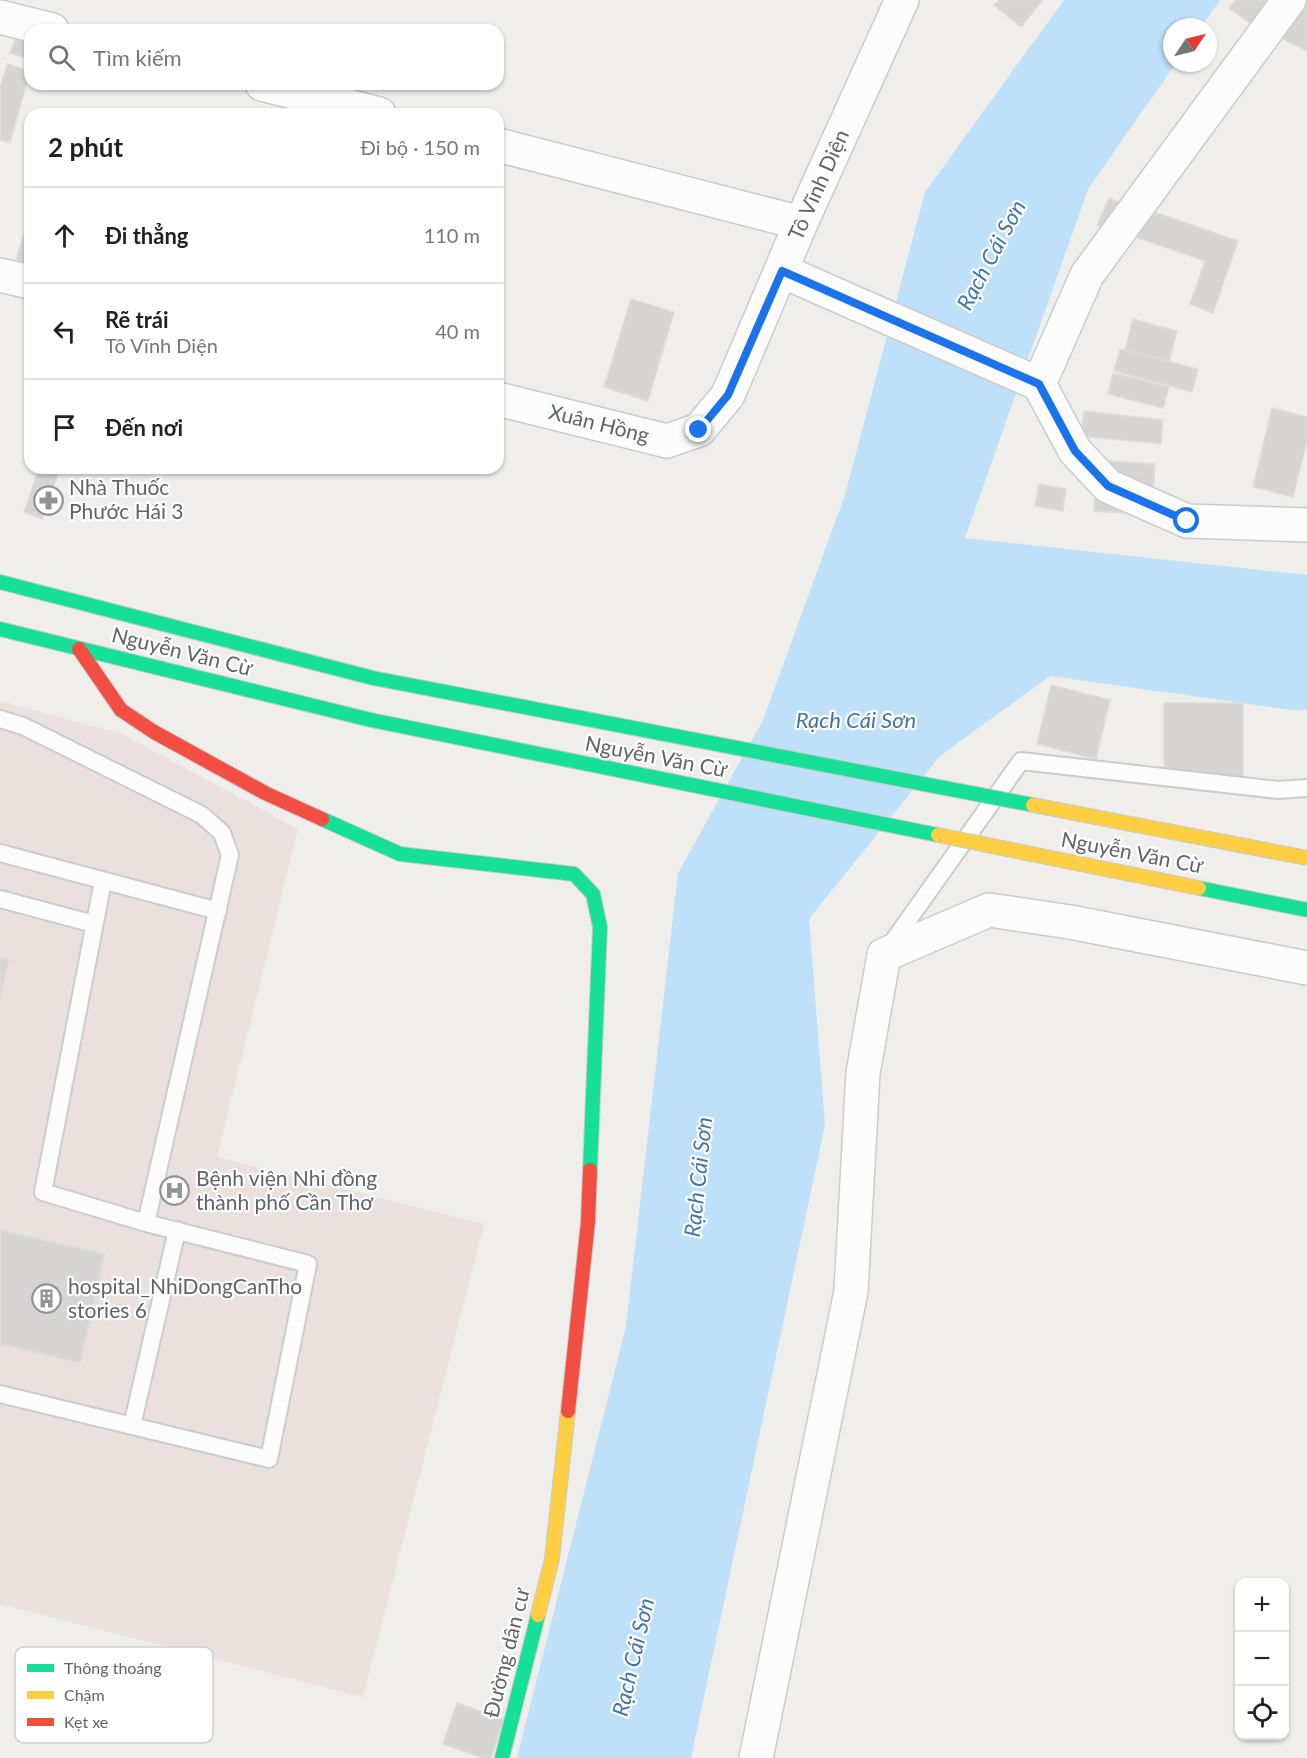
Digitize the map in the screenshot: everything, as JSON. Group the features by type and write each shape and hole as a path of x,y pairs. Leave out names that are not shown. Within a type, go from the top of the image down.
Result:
{"main road":[{"name":"Nguyễn Văn Cừ","path":"0,582 373,678 1307,858"},
{"name":"Nguyễn Văn Cừ","path":"0,629 371,720 1307,910"},
{"name":"Đường dân cư","path":"79,649 121,710 154,732 265,793 400,854 574,874 593,894 600,927 588,1222 552,1559 502,1758"}],"street":[{"name":"Tô Vĩnh Diện","path":"699,430 728,395 801,223 902,0"},
{"path":"1039,384 1087,275 1289,0"},
{"path":"0,17 28,24"},
{"path":"285,90 356,108"},
{"path":"504,147 801,223"},
{"path":"782,271 1039,384 1075,451 1108,486 1187,521 1307,525"},
{"path":"0,275 24,281"},
{"name":"Xuân Hồng","path":"504,400 667,441 699,430"},
{"path":"756,1758 851,1292 864,1073 884,955 989,910 1070,922 1307,968"}],"lane":[{"path":"0,719 23,726 202,815 222,833 230,855 146,1223"},
{"path":"884,955 1021,761 1278,790 1307,788"},
{"path":"0,853 218,911"},
{"path":"0,1394 268,1459 308,1264 146,1223 43,1192 103,881"},
{"path":"0,899 94,924"},
{"path":"132,1426 177,1230"}],"shaded area":[{"name":"Bệnh viện Nhi đồng thành phố Cần Thơ","path":"0,701 122,734 298,829 217,1157 484,1224 363,1697 213,1659 213,1647 168,1647 0,1604"}],"water":[{"name":"Rạch Cái Sơn","path":"1064,0 1220,0 1207,18 1163,18 1163,72 1170,72 1088,189 965,538 1307,575 1307,709 1299,711 1050,676 940,756 809,919 825,1125 691,1758 517,1758 626,1326 678,873 763,720 845,495 925,192"}],"building":[{"path":"999,0 1042,1 1021,27 994,5"},
{"path":"1235,0 1277,0 1257,28 1229,8"},
{"path":"1282,0 1307,0 1307,51 1267,31"},
{"path":"16,36 24,39 24,57 10,53"},
{"path":"7,64 24,69 25,90 10,143 0,140 0,87"},
{"path":"1109,198 1130,207 1118,234 1097,225"},
{"path":"1145,209 1238,241 1213,313 1190,304 1205,261 1135,237"},
{"path":"24,234 24,267 15,264"},
{"path":"631,299 674,312 648,401 604,387"},
{"path":"1133,319 1177,331 1169,362 1125,350"},
{"path":"1120,349 1198,369 1192,392 1114,371"},
{"path":"1113,373 1169,387 1163,408 1108,394"},
{"path":"1272,408 1307,417 1307,441 1293,497 1253,487"},
{"path":"1084,411 1163,420 1161,444 1081,436"},
{"path":"1097,460 1155,464 1152,515 1094,511"},
{"path":"37,474 58,474 42,519 24,512"},
{"path":"1039,484 1066,489 1063,511 1035,506"},
{"path":"1051,685 1110,700 1096,759 1037,744"},
{"path":"1164,703 1243,703 1243,777 1164,776"},
{"path":"0,958 9,960 0,999"},
{"name":"hospital_NhiDongCanTho stories 6","path":"0,1230 105,1254 80,1363 0,1344"},
{"path":"457,1703 504,1719 491,1758 483,1758 443,1744"}],"traffic: fast":[{"path":"0,582 373,678"},
{"path":"0,629 371,720"},
{"path":"373,678 1033,805"},
{"path":"371,720 938,835"},
{"path":"322,819 400,854 574,874 593,894 600,927 590,1170"},
{"path":"1199,888 1307,910"},
{"path":"502,1758 538,1615"}],"traffic: slow":[{"path":"1033,805 1307,858"},
{"path":"938,835 1199,888"},
{"path":"538,1615 552,1559 568,1411"}],"traffic: jam":[{"path":"79,649 121,710 154,732 265,793 322,819"},
{"path":"568,1411 588,1222 590,1170"}],"place":[{"name":"Nhà Thuốc Phước Hái 3","path":"48,500"},
{"name":"Bệnh viện Nhi đồng thành phố Cần Thơ","path":"175,1191"},
{"name":"hospital_NhiDongCanTho stories 6","path":"47,1299"}],"route":[{"path":"699,430 728,395 782,271 1039,384 1075,451 1108,486 1187,521"}]}
